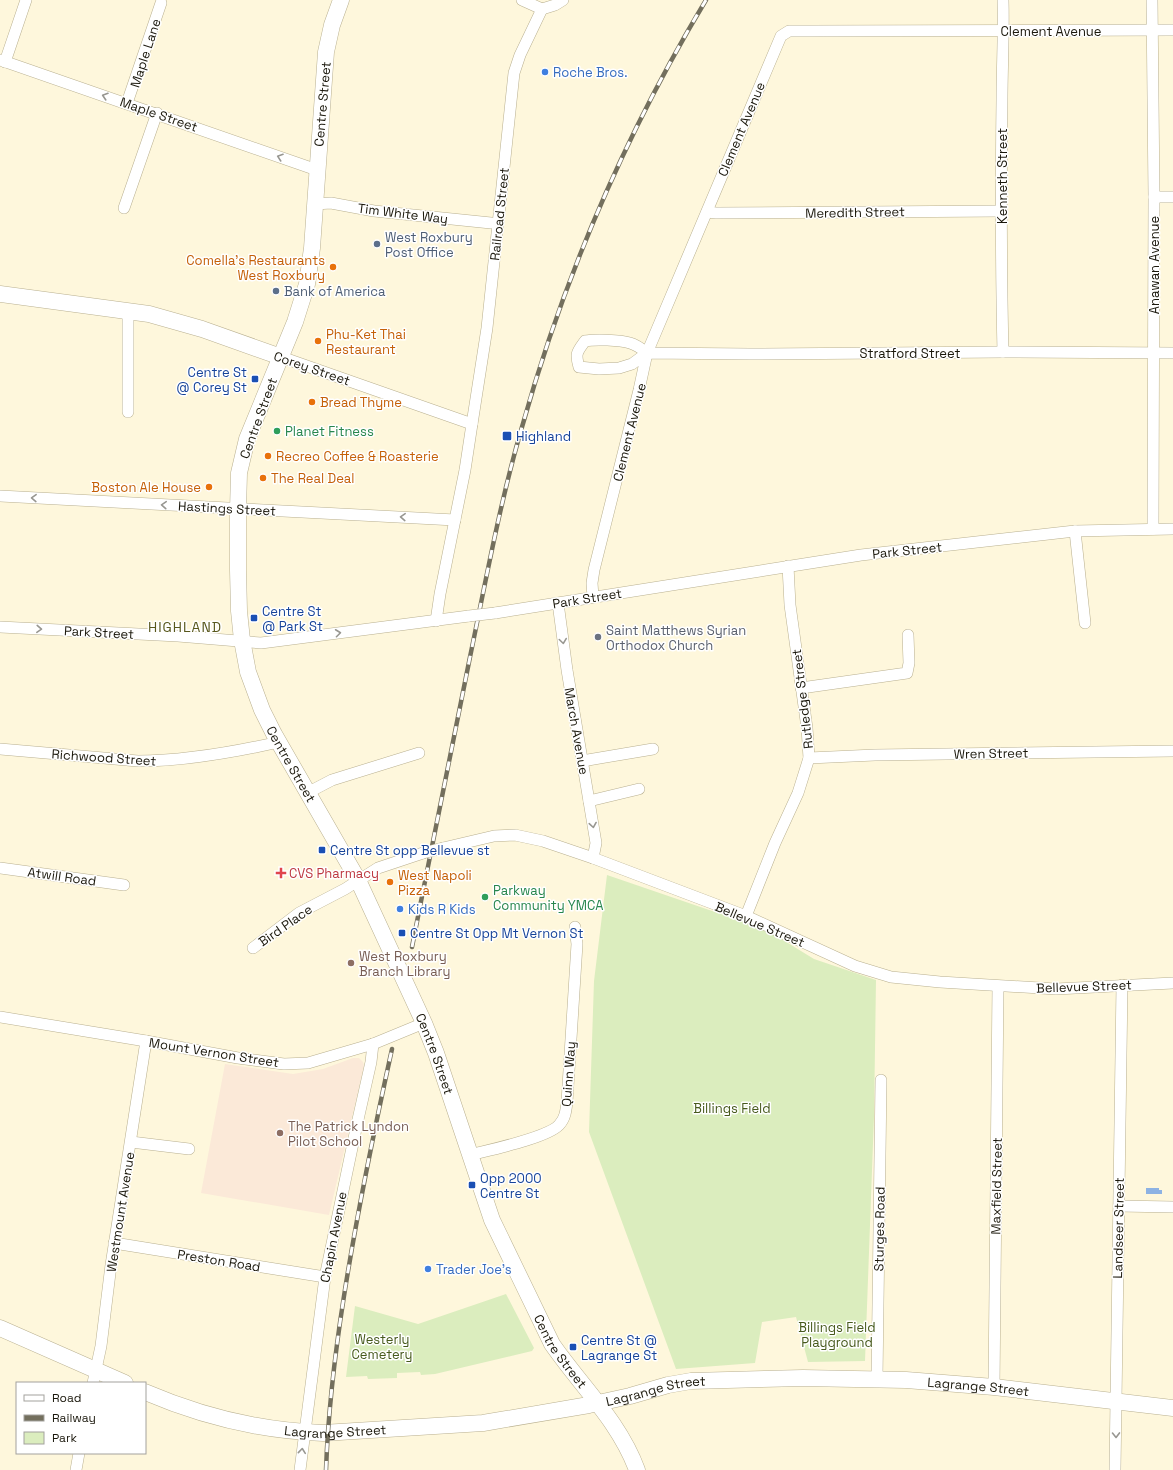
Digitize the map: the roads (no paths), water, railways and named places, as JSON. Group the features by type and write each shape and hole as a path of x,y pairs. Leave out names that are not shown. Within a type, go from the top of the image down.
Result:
{"main road":[{"name":"Centre Street","path":"341,0 332,25 326,52 315,204 307,284 300,309 247,439 239,474 238,586 242,640 248,672 257,698 279,742 358,880 424,1023 436,1053 492,1220 552,1344 562,1359 615,1426 637,1470"},
{"name":"Corey Street","path":"0,294 149,314 183,323 281,357"},
{"path":"0,1328 95,1377 120,1382"},
{"name":"Lagrange Street","path":"146,1392 182,1407 221,1418 304,1432 351,1432 482,1424 598,1403 668,1385 691,1381 803,1378 877,1379 994,1387 1173,1408"}],"street":[{"path":"3,61 26,0"},
{"path":"522,0 542,8 555,5 563,0"},
{"name":"Kenneth Street","path":"1003,0 1003,352"},
{"name":"Anawan Avenue","path":"1152,0 1154,197 1153,529"},
{"name":"Maple Lane","path":"127,103 161,3"},
{"name":"Railroad Street","path":"472,424 487,328 514,73 520,55 542,8"},
{"name":"Clement Avenue","path":"593,597 592,583 594,570 647,353 708,212 781,36 789,31 1173,30"},
{"name":"Maple Street","path":"3,61 157,113 317,170"},
{"path":"124,208 157,113"},
{"path":"1154,197 1173,197"},
{"name":"Tim White Way","path":"315,204 331,203 382,212 491,223"},
{"name":"Meredith Street","path":"708,212 771,213 1002,211"},
{"path":"128,312 128,412"},
{"name":"Stratford Street","path":"647,353 632,364 619,368 606,369 579,367 576,356 585,341 592,339 630,343 647,353 1173,353"},
{"name":"Corey Street","path":"281,357 472,424"},
{"path":"436,621 472,424"},
{"name":"Hastings Street","path":"0,496 238,510 455,520"},
{"name":"Park Street","path":"0,627 271,642 495,613 861,555 1075,531 1173,529"},
{"path":"1075,531 1085,623"},
{"name":"Rutledge Street","path":"746,916 775,843 798,793 809,758 807,728 790,605 788,566"},
{"name":"March Avenue","path":"558,603 567,670 596,843 593,858"},
{"path":"802,688 907,673 909,663 908,635"},
{"name":"Richwood Street","path":"0,749 138,761 158,761 253,748 279,742"},
{"path":"582,761 653,749"},
{"name":"Wren Street","path":"809,758 875,755 1173,751"},
{"path":"309,792 332,780 419,753"},
{"path":"589,801 639,789"},
{"name":"Bellevue Street","path":"358,880 378,868 423,853 494,836 515,835 543,841 593,858 746,916 856,966 891,977 998,986 1056,989 1173,983"},
{"name":"Atwill Road","path":"0,868 124,885"},
{"name":"Bird Place","path":"253,948 299,913 345,889 358,880"},
{"name":"Quinn Way","path":"470,1155 540,1135 552,1130 563,1120 567,1102 577,944 575,927"},
{"name":"Landseer Street","path":"1115,1470 1122,985"},
{"name":"Maxfield Street","path":"994,1387 998,986"},
{"name":"Mount Vernon Street","path":"0,1017 238,1058 284,1064 308,1063 373,1044 424,1023"},
{"name":"Westmount Avenue","path":"95,1377 114,1243 146,1041"},
{"name":"Chapin Avenue","path":"300,1470 324,1277 371,1062 373,1044"},
{"name":"Sturges Road","path":"877,1379 881,1080"},
{"path":"131,1142 189,1149"},
{"path":"1119,1206 1173,1207"},
{"name":"Preston Road","path":"114,1243 324,1277"},
{"path":"76,1470 79,1454"}],"water":[{"path":"1146,1188 1159,1188 1159,1190 1162,1190 1162,1194 1146,1194"}],"railway":[{"path":"412,947 494,541 514,455 539,371 557,316 600,207 649,102 706,0"},
{"path":"326,1470 332,1383 344,1296 366,1172 392,1049"}],"place":[{"name":"Roche Bros.","path":"545,72"},
{"name":"West Roxbury Post Office","path":"377,244"},
{"name":"Comella's Restaurants West Roxbury","path":"333,267"},
{"name":"Bank of America","path":"276,291"},
{"name":"Phu-Ket Thai Restaurant","path":"318,341"},
{"name":"Centre St @ Corey St","path":"255,379"},
{"name":"Bread Thyme","path":"312,402"},
{"name":"Planet Fitness","path":"277,431"},
{"name":"Highland","path":"507,436"},
{"name":"Recreo Coffee & Roasterie","path":"268,456"},
{"name":"The Real Deal","path":"263,478"},
{"name":"Boston Ale House","path":"209,487"},
{"name":"Centre St @ Park St","path":"254,618"},
{"name":"Saint Matthews Syrian Orthodox Church","path":"598,637"},
{"name":"Centre St opp Bellevue st","path":"322,850"},
{"name":"CVS Pharmacy","path":"281,873"},
{"name":"West Napoli Pizza","path":"390,882"},
{"name":"Parkway Community YMCA","path":"485,897"},
{"name":"Kids R Kids","path":"400,909"},
{"name":"Centre St Opp Mt Vernon St","path":"402,933"},
{"name":"West Roxbury Branch Library","path":"351,963"},
{"name":"The Patrick Lyndon Pilot School","path":"280,1133"},
{"name":"Opp 2000 Centre St","path":"472,1185"},
{"name":"Trader Joe's","path":"428,1269"},
{"name":"Centre St @ Lagrange St","path":"573,1347"}],"district":[{"name":"HIGHLAND","path":"185,627"}],"park label":[{"name":"Billings Field","path":"732,1108"},
{"name":"Billings Field Playground","path":"837,1334"},
{"name":"Westerly Cemetery","path":"382,1346"}]}
